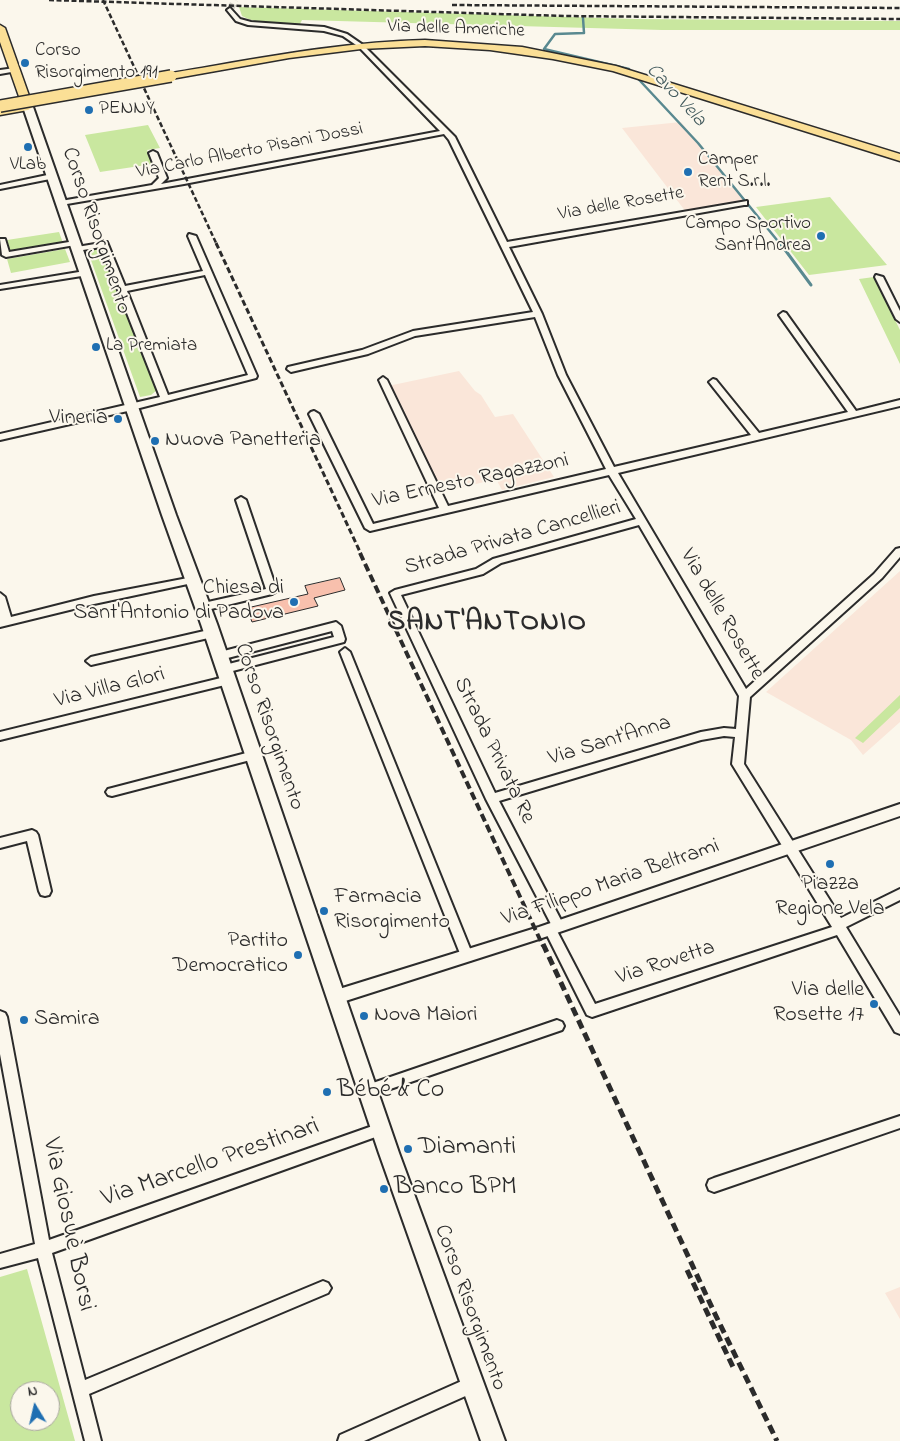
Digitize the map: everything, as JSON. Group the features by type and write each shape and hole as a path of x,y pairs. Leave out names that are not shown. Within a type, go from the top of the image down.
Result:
{"main road":[{"name":"Corso Risorgimento","path":"0,28 2,40 15,70 213,633 381,1130 493,1441"},
{"name":"Via delle Americhe","path":"0,106 170,76 361,46 418,43 497,47 570,58 636,76 900,158"},
{"path":"0,100 26,102"},
{"path":"0,112 26,102"}],"street":[{"name":"Via delle Rosette","path":"230,10 238,20 250,24 324,29 345,35 361,46 452,139 469,178 538,314 562,375 612,471 745,696 738,764 791,847 900,1028"},
{"path":"0,72 15,70"},
{"name":"Via Carlo Alberto Pisani Dossi","path":"61,203 446,132"},
{"path":"153,153 163,178 156,184 156,187"},
{"path":"0,187 52,176"},
{"name":"Via delle Rosette","path":"504,244 744,203"},
{"path":"0,437 253,376 192,236"},
{"path":"2,241 3,255 104,244 165,398"},
{"path":"122,289 208,272"},
{"path":"0,287 85,273"},
{"path":"879,278 900,319"},
{"path":"291,369 365,352 413,334 538,314"},
{"path":"783,315 854,414"},
{"path":"383,380 444,510"},
{"path":"713,382 756,436"},
{"name":"Via Ernesto Ragazzoni","path":"314,414 370,528 900,403"},
{"path":"203,607 272,590 241,500"},
{"name":"Strada Privata Cancellieri","path":"395,593 479,572 496,561 641,521"},
{"path":"745,696 878,576 900,551"},
{"path":"0,598 4,622 94,600 193,580"},
{"name":"Strada Privata Re","path":"395,593 492,798 531,871 554,928"},
{"path":"336,626 340,639 224,668 336,626"},
{"path":"91,661 213,633"},
{"path":"345,652 467,956"},
{"name":"Via Villa Glori","path":"0,736 224,668"},
{"name":"Via Sant'Anna","path":"492,798 702,736 724,732 741,733"},
{"path":"112,792 254,755"},
{"name":"Via Filippo Maria Beltrami","path":"336,998 554,928 900,811"},
{"path":"0,843 32,835 45,891"},
{"path":"840,927 900,894"},
{"name":"Via Rovetta","path":"554,928 592,1011 840,927"},
{"name":"Via Giosuè Borsi","path":"0,1017 43,1249 94,1441"},
{"path":"368,1091 557,1026"},
{"path":"714,1185 900,1122"},
{"name":"Via Marcello Prestinari","path":"0,1261 43,1249 381,1130"},
{"path":"80,1390 323,1288"},
{"path":"346,1441 473,1384"}],"shaded area":[{"name":"Camper Rent S.r.l.","path":"681,122 744,201 686,212 622,128"},
{"path":"459,371 475,391 481,395 495,417 513,414 554,477 502,490 496,479 440,493 388,386"},
{"path":"900,571 900,722 863,755 851,740 766,692"},
{"path":"900,1287 900,1319 885,1293"}],"green space":[{"path":"239,7 636,19 900,21 900,30 662,30 302,20 300,24 255,21 242,16"},
{"path":"148,125 160,148 147,150 153,164 100,172 85,135"},
{"name":"Campo Sportivo Sant'Andrea","path":"830,197 887,265 809,275 756,207"},
{"path":"59,232 63,243 10,252 7,240"},
{"path":"104,247 157,390 151,395 140,397 87,249"},
{"path":"65,249 70,262 11,273 7,259"},
{"path":"874,277 900,330 900,364 859,279"},
{"path":"900,695 900,708 863,743 855,738"},
{"path":"27,1269 58,1381 10,1381 10,1431 60,1431 60,1387 75,1441 0,1441 0,1277"}],"building":[{"name":"Chiesa di Sant'Antonio di Padova","path":"340,578 345,590 314,598 318,606 252,622 247,608 308,594 305,586"}],"waterway":[{"name":"Cavo Vela","path":"583,18 584,33 555,34 544,49 629,69 698,143 781,245"},
{"name":"Cavo Vela","path":"780,243 811,285"}],"tunnel":[{"path":"230,10 235,0"}],"railway":[{"path":"49,0 104,2"},
{"path":"104,2 564,16 900,19"},
{"path":"104,2 217,245"},
{"path":"452,5 900,8"},
{"path":"216,243 361,554"},
{"path":"360,553 543,946"},
{"path":"543,944 715,1314 777,1441"},
{"path":"687,1270 733,1367"}],"place":[{"name":"Corso Risorgimento 191","path":"25,63"},
{"name":"PENNY","path":"89,110"},
{"name":"VLab","path":"28,147"},
{"name":"Camper Rent S.r.l.","path":"688,172"},
{"name":"Campo Sportivo Sant'Andrea","path":"821,236"},
{"name":"La Premiata","path":"96,347"},
{"name":"Vineria","path":"118,419"},
{"name":"Nuova Panetteria","path":"155,441"},
{"name":"Chiesa di Sant'Antonio di Padova","path":"294,602"},
{"name":"Piazza Regione Vela","path":"830,864"},
{"name":"Farmacia Risorgimento","path":"324,911"},
{"name":"Partito Democratico","path":"298,955"},
{"name":"Via delle Rosette 17","path":"874,1004"},
{"name":"Nova Maiori","path":"364,1016"},
{"name":"Samira","path":"24,1020"},
{"name":"Bébé & Co","path":"327,1092"},
{"name":"Diamanti","path":"408,1149"},
{"name":"Banco BPM","path":"384,1189"}],"district":[{"name":"SANT'ANTONIO","path":"487,624"}]}
